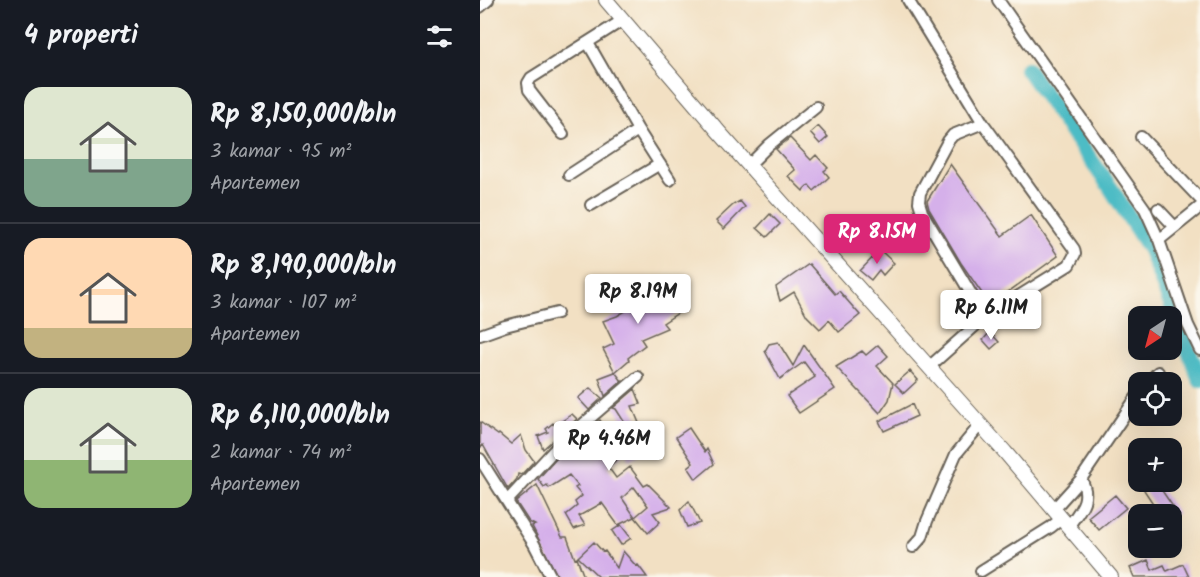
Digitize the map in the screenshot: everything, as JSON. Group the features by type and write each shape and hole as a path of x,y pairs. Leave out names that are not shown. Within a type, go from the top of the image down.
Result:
{"main road":[{"path":"606,0 749,165 980,424 1111,577"}],"street":[{"path":"480,7 488,0"},
{"path":"908,0 983,123 1074,249 1075,254 1069,265 986,317 929,367"},
{"path":"998,0 1144,209 1160,240 1160,247 1188,325 1200,350"},
{"path":"563,134 529,90 528,83 531,78 623,20"},
{"path":"588,43 670,180"},
{"path":"749,165 769,145 816,107"},
{"path":"983,123 953,135 948,141 920,193 920,202 922,212 986,317"},
{"path":"569,175 638,130"},
{"path":"1141,136 1200,199"},
{"path":"591,205 660,164"},
{"path":"1160,240 1174,226 1200,207"},
{"path":"1158,209 1174,226"},
{"path":"480,335 557,313"},
{"path":"507,501 560,444 638,378"},
{"path":"1061,518 1080,479 1128,409"},
{"path":"913,546 922,537 956,454 980,424"},
{"path":"480,459 534,544 551,577"},
{"path":"981,571 1051,527 1086,497 1086,489 1080,479"}],"building":[{"path":"818,126 828,137 820,144 810,133"},
{"path":"790,138 811,160 816,155 828,168 824,171 829,177 814,191 809,185 803,191 788,176 795,170 776,149"},
{"path":"950,164 1002,236 1031,215 1058,256 990,305 961,263 929,209 927,201"},
{"path":"740,201 745,207 724,229 716,221"},
{"path":"770,214 780,224 767,237 757,228"},
{"path":"880,250 894,263 883,275 879,270 871,280 860,271"},
{"path":"809,264 835,294 839,291 860,315 839,332 829,320 820,329 807,316 794,292 780,301 776,287"},
{"path":"659,279 666,296 678,313 663,323 667,328 641,339 645,345 615,372 603,349 614,344 603,321 634,306 649,294 646,289"},
{"path":"990,332 999,342 991,349 983,340"},
{"path":"778,342 793,366 804,345 835,389 799,413 787,396 815,377 804,362 780,379 765,351 769,344"},
{"path":"878,345 888,356 877,366 893,383 889,400 880,413 836,367 862,351 866,355"},
{"path":"910,371 918,380 904,393 895,384"},
{"path":"615,372 622,381 605,396 599,378"},
{"path":"590,388 602,398 589,410 578,398"},
{"path":"635,389 641,404 632,406 639,423 656,443 630,459 626,452 608,467 616,478 630,467 644,486 648,484 671,507 653,513 660,522 648,533 635,517 618,525 602,503 579,516 585,525 574,529 566,515 577,506 575,502 582,496 575,488 578,486 569,475 549,488 547,485 544,487 538,479 565,449 600,420 616,443 630,431 616,409 613,408","holes":["634,487 648,506 635,517 622,498"]},
{"path":"912,404 917,416 884,431 879,421"},
{"path":"572,414 577,419 543,449 538,436 548,432 546,429 553,423 555,426"},
{"path":"480,422 511,444 521,435 526,450 534,461 521,475 518,474 517,479 508,489 483,445 480,448"},
{"path":"689,428 705,452 707,449 714,464 696,479 688,467 693,463 676,437"},
{"path":"537,485 562,537 567,537 584,577 558,577 532,526 535,525 529,522 516,502"},
{"path":"1145,492 1163,492 1171,504 1153,504"},
{"path":"1115,495 1126,508 1099,530 1088,517"},
{"path":"689,501 700,523 687,527 680,510"},
{"path":"621,525 631,538 621,545 612,531"},
{"path":"594,542 603,552 605,551 617,568 623,551 647,577 599,577 578,557"},
{"path":"1148,560 1152,570 1164,565 1167,571 1183,564 1189,577 1134,577 1130,568"}],"waterway":[{"path":"1027,69 1110,187 1150,250 1200,380"}]}
